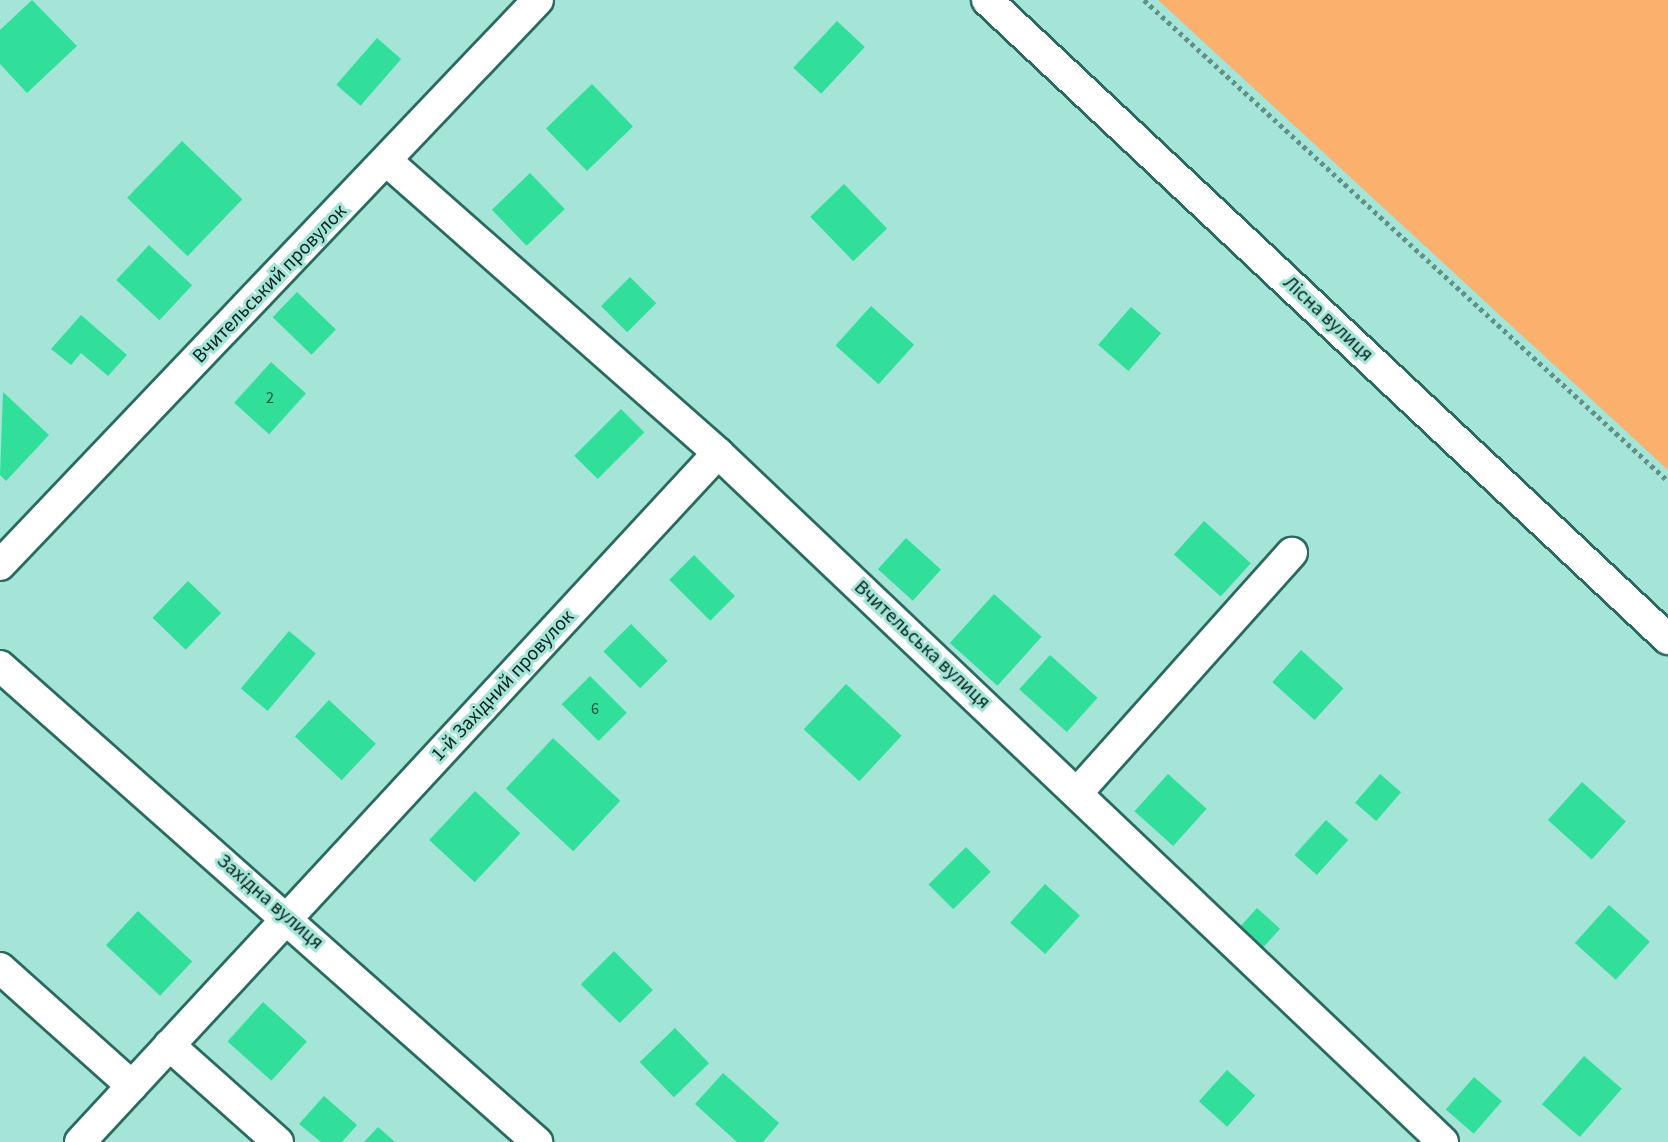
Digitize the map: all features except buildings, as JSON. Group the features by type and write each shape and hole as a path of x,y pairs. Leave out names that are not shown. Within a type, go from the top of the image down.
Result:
{"street":[{"name":"Вчительський провулок","path":"0,565 388,162 538,0"},
{"name":"Лісна вулиця","path":"987,0 1668,639"},
{"name":"Вчительська вулиця","path":"388,162 718,453 1443,1142"},
{"name":"1-й Західний провулок","path":"80,1142 718,453"},
{"path":"1078,792 1292,553"},
{"name":"Західна вулиця","path":"0,666 289,918 537,1142"},
{"path":"0,968 132,1086"},
{"path":"169,1045 278,1142"}],"path":[{"path":"1144,0 1668,481"}],"shaded area":[{"path":"1158,0 1668,0 1668,470"}]}
